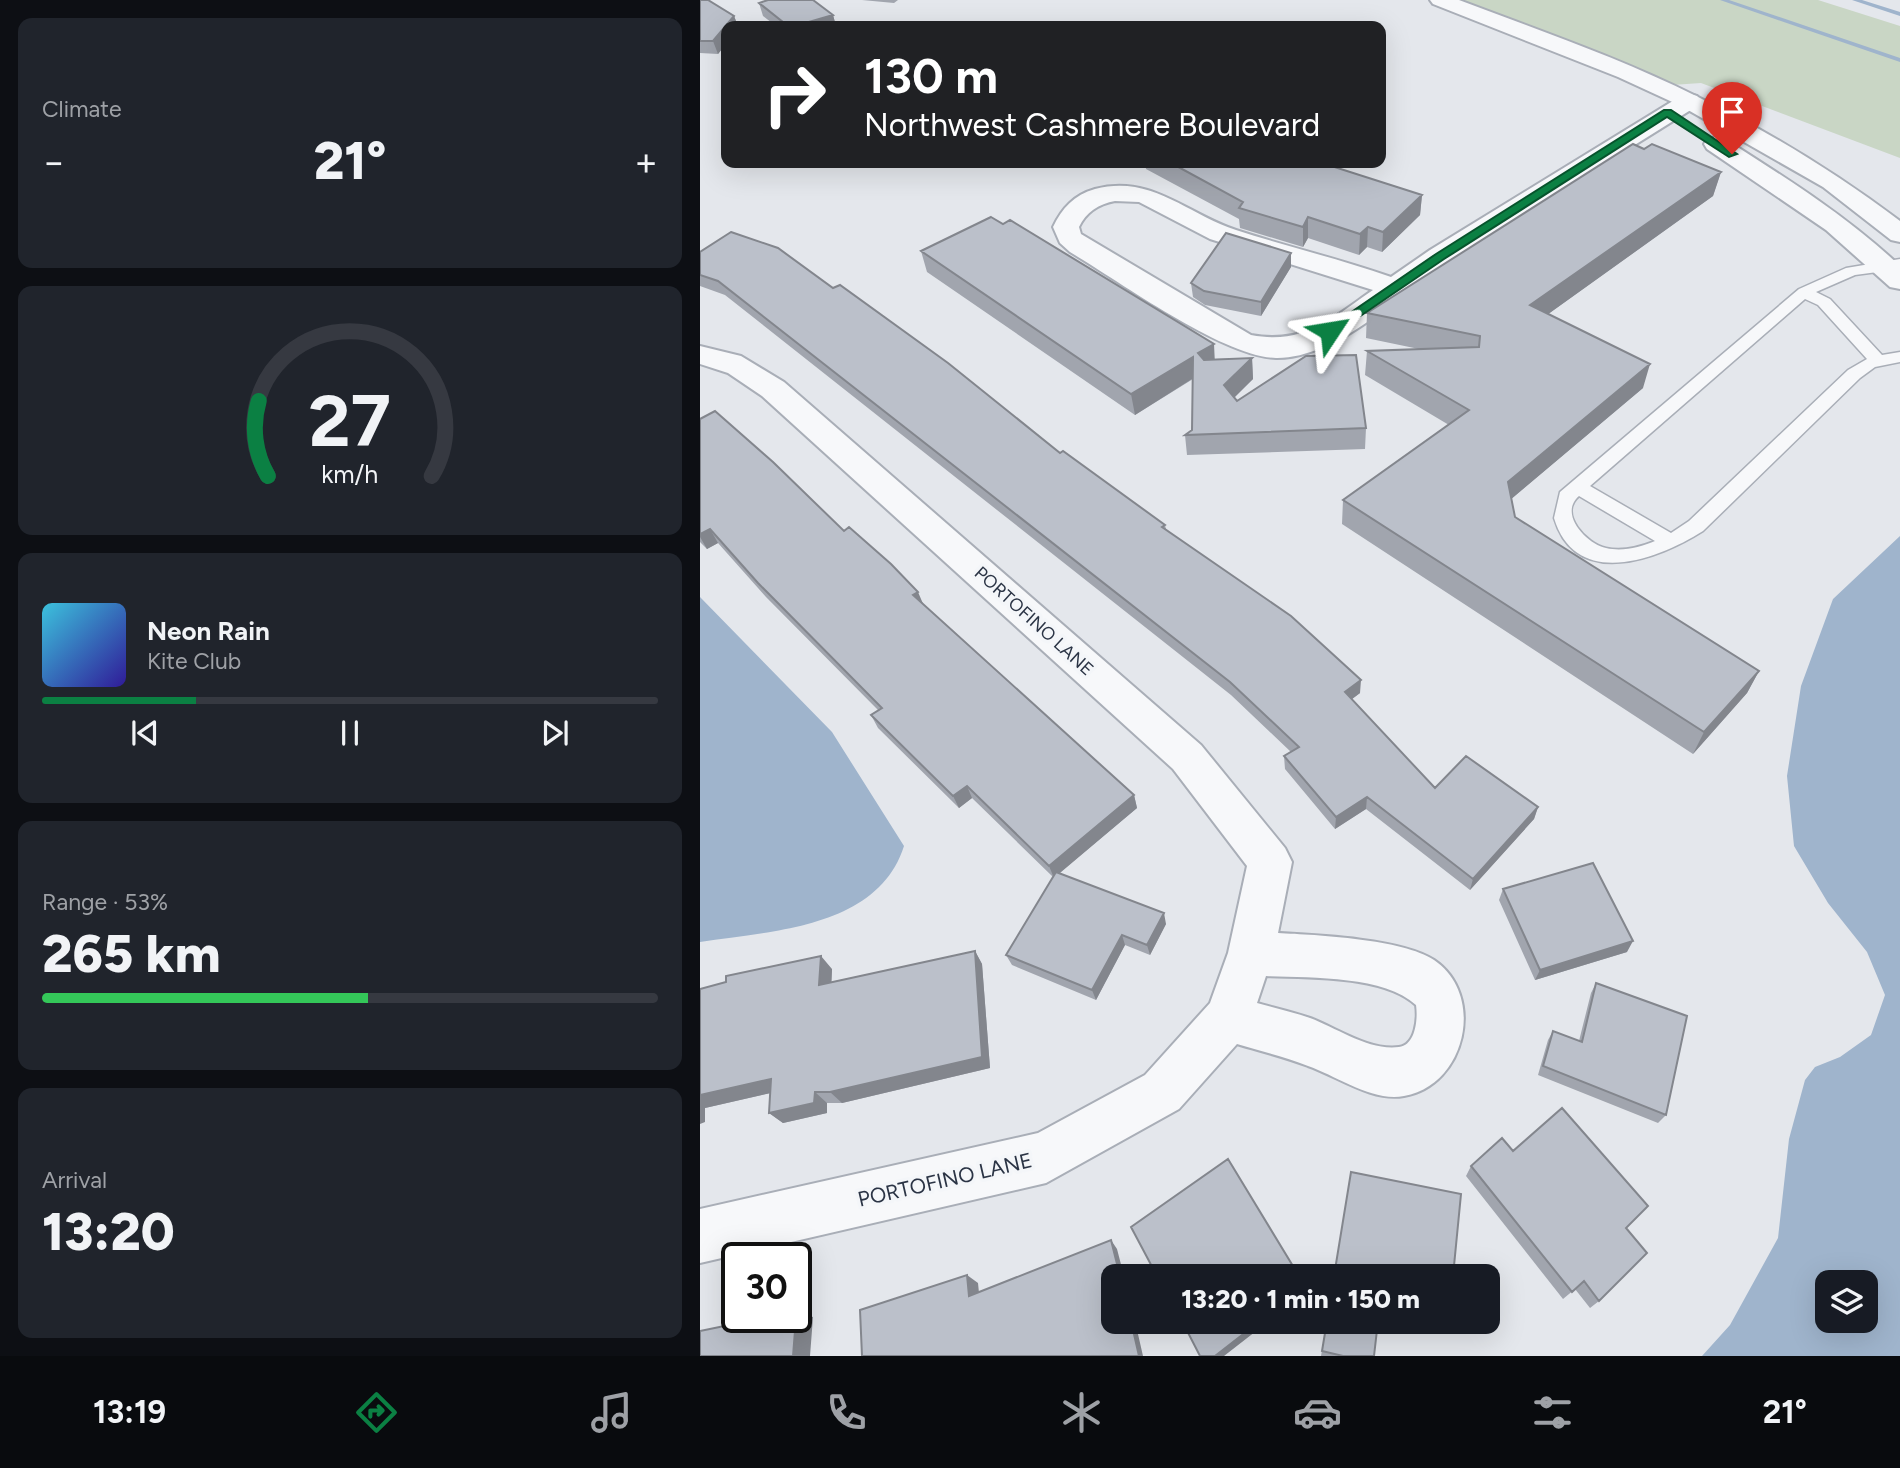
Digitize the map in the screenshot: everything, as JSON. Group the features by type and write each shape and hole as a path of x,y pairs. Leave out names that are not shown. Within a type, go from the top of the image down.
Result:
{"street":[{"path":"1440,0 1626,72 1678,107 1895,270"},
{"path":"1678,107 1832,182 1900,234"},
{"path":"1394,288 1218,232 1154,198 1136,193 1119,193 1087,201 1075,209 1066,227 1069,237 1080,246 1227,336 1258,348 1295,347 1317,338 1678,107"},
{"name":"PORTOFINO LANE","path":"700,355 719,357 740,366 773,389 1186,757 1270,862 1251,953 1228,1018 1162,1091 1046,1157 700,1236"},
{"path":"1228,1018 1309,1042 1374,1069 1393,1071 1403,1072 1424,1061 1438,1039 1441,1012 1437,994 1417,975 1349,959 1251,953"}],"lane":[{"path":"1895,270 1851,271 1804,292 1566,498 1561,510 1568,529 1580,543 1599,554 1616,558 1672,542 1696,526 1854,374 1878,361 1900,356"},
{"path":"1804,292 1824,302 1878,361"},
{"path":"1578,487 1672,542"}],"green space":[{"path":"1456,0 1818,0 1900,26 1900,158 1701,83 1672,85"}],"water":[{"path":"1900,536 1900,1356 1702,1356 1730,1325 1778,1238 1789,1139 1805,1080 1815,1067 1840,1057 1871,1035 1885,995 1867,952 1828,903 1794,846 1787,776 1801,686 1833,599"},
{"path":"700,597 832,732 904,846 891,873 871,894 847,910 819,921 789,928 700,942"}],"building":[{"path":"700,0 708,0 734,16 730,21 721,21 721,31 713,41 700,41"},
{"path":"768,0 813,0 833,15 812,21 782,21 759,3"},
{"path":"1633,144 1644,149 1652,144 1721,172 1530,305 1650,364 1508,482 1515,517 1759,671 1704,732 1343,500 1469,410 1367,351 1479,347 1480,336 1367,313"},
{"path":"1180,168 1338,168 1422,195 1383,232 1368,227 1360,234 1308,217 1303,227 1239,208 1243,202"},
{"path":"991,217 1003,224 1010,220 1214,344 1198,353 1204,360 1252,358 1224,385 1237,401 1306,356 1356,355 1366,428 1185,435 1192,430 1193,357 1131,394 921,251"},
{"path":"731,232 778,248 833,288 840,285 948,363 1060,453 1063,451 1165,525 1162,527 1291,616 1361,680 1345,692 1435,788 1466,756 1538,807 1473,879 1367,797 1336,817 1284,756 1299,747 1230,682 718,281 700,275 700,252"},
{"path":"1226,233 1291,253 1261,302 1204,291 1191,283"},
{"path":"715,411 773,462 844,531 849,527 891,564 918,592 913,595 1134,795 1049,866 967,786 953,796 871,715 882,708 758,583 710,529 700,534 700,419"},
{"path":"1593,863 1633,941 1540,970 1503,889"},
{"path":"1056,872 1164,913 1147,945 1122,935 1092,990 1006,955"},
{"path":"975,951 982,1057 830,1092 815,1092 814,1103 769,1113 771,1079 700,1095 700,989 726,982 726,976 821,956 819,985"},
{"path":"1596,983 1687,1016 1666,1115 1543,1066 1553,1031 1582,1042"},
{"path":"1562,1108 1648,1206 1626,1228 1647,1253 1599,1301 1584,1281 1572,1292 1471,1166 1502,1138 1513,1151"},
{"path":"1228,1159 1292,1264 1151,1264 1131,1227"},
{"path":"1351,1172 1461,1194 1454,1264 1336,1264"},
{"path":"1111,1240 1117,1264 1101,1264 1101,1334 1134,1334 1139,1356 862,1356 860,1310 967,1275 969,1296"},
{"path":"721,1327 721,1333 795,1333 793,1356 700,1356 700,1331"},
{"path":"1189,1334 1243,1334 1215,1356 1200,1356"},
{"path":"1325,1334 1377,1334 1374,1356 1343,1356 1322,1351"}],"waterway":[{"path":"1723,0 1900,60"},
{"path":"1855,0 1900,14"}],"route":[{"path":"1330,331 1440,256 1667,112 1732,154"}]}
